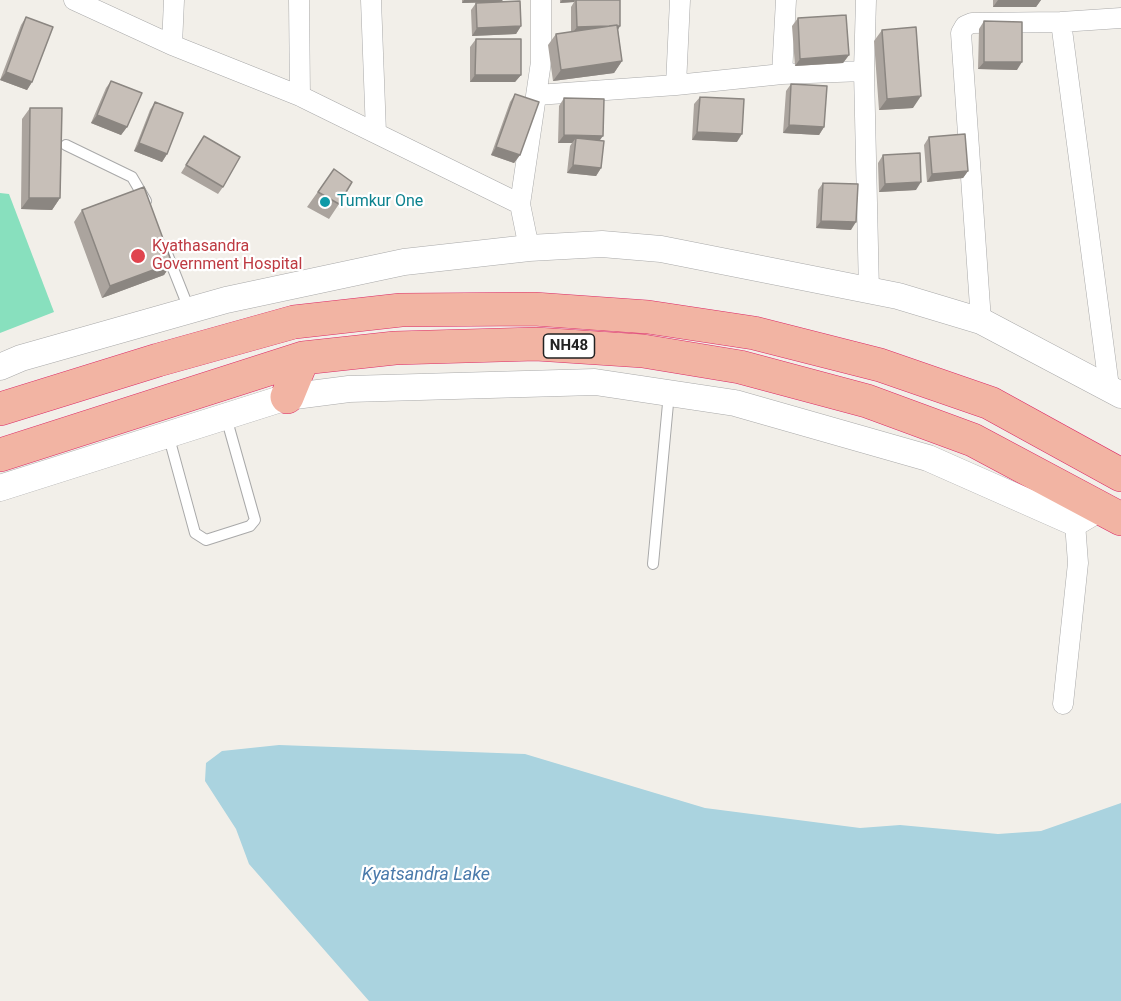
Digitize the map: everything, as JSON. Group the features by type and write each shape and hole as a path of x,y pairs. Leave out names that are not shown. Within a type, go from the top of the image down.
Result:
{"highway":[{"name":"NH48","path":"0,409 158,360 294,322 400,310 534,309 648,317 754,333 880,365 990,403 1121,475"},
{"name":"NH48","path":"0,455 303,358 395,348 536,344 643,351 740,367 867,401 973,440 1099,516"},
{"path":"287,397 303,358"}],"street":[{"path":"74,0 172,45 300,96 520,204"},
{"path":"172,45 174,0"},
{"path":"299,0 300,96"},
{"path":"371,0 376,133"},
{"path":"529,248 520,204 542,62 541,0"},
{"path":"676,85 680,0"},
{"path":"782,74 786,0"},
{"path":"866,0 864,71 869,292"},
{"path":"981,321 961,33 965,26 972,23 1061,22 1121,18"},
{"path":"1061,22 1115,391"},
{"path":"537,95 676,85 782,74 864,71"},
{"path":"0,367 189,310 404,262 529,248 602,244 661,249 898,296 981,321 1115,391"},
{"path":"0,488 287,397 350,389 595,382 735,403 928,458 1099,516 1078,562 1063,705"}],"lane":[{"path":"66,145 132,177 149,209"},
{"path":"161,239 189,310"},
{"path":"653,564 669,393"},
{"path":"168,434 195,533 206,540 250,526 255,520 225,416"}],"green space":[{"path":"0,193 9,194 54,312 0,333"}],"water":[{"name":"Kyatsandra Lake","path":"279,745 525,754 705,808 860,828 900,825 998,834 1041,831 1121,803 1121,1001 369,1001 249,864 236,829 205,781 206,763 222,751"}],"building":[{"path":"576,0 620,0 620,26 577,27"},
{"path":"520,1 521,26 477,28 476,3"},
{"path":"846,15 849,55 800,59 798,18"},
{"path":"26,17 53,27 32,82 6,72"},
{"path":"984,21 1022,22 1022,62 984,62"},
{"path":"617,25 622,61 561,70 556,34"},
{"path":"916,27 921,96 887,99 882,30"},
{"path":"476,39 521,39 521,75 475,75"},
{"path":"111,81 142,93 127,127 97,115"},
{"path":"791,84 827,86 824,127 789,125"},
{"path":"515,94 539,102 520,155 496,147"},
{"path":"700,97 744,99 742,134 697,132"},
{"path":"564,98 604,99 603,136 564,135"},
{"path":"155,102 183,113 167,154 139,143"},
{"path":"30,108 62,108 60,198 29,198"},
{"path":"965,134 968,171 932,174 929,137"},
{"path":"204,136 240,157 223,187 186,165"},
{"path":"576,138 604,141 601,168 573,165"},
{"path":"920,153 921,182 885,184 883,155"},
{"path":"334,169 352,182 339,204 318,192"},
{"path":"823,183 858,184 856,222 821,221"},
{"path":"144,187 172,263 110,286 82,210"}],"place":[{"name":"Tumkur One","path":"325,202"},
{"name":"Kyathasandra Government Hospital","path":"138,256"}]}
